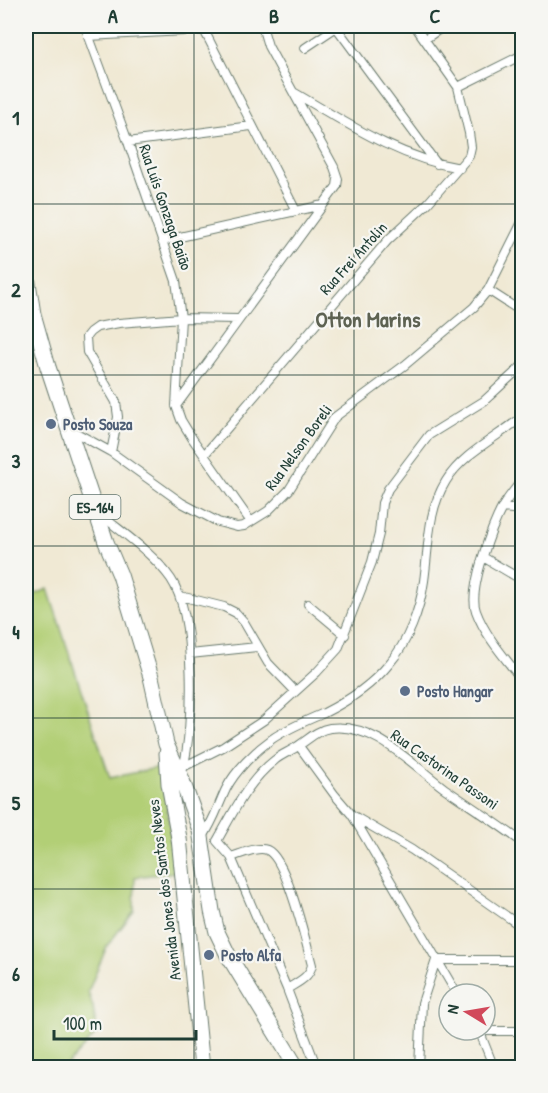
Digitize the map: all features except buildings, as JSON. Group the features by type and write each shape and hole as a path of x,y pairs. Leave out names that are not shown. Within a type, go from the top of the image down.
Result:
{"highway":[{"name":"ES-164","path":"26,270 33,314 96,511 120,575 151,677 166,744 182,771 195,813 208,842 212,912 217,932 297,1068"},
{"name":"Avenida Jones dos Santos Neves","path":"166,744 169,784 179,838 202,1068"},
{"path":"174,813 187,809 195,813"}],"street":[{"name":"Rua Luís Gonzaga Baião","path":"85,26 176,281 181,318 176,406"},
{"path":"252,522 180,420 176,406 238,319 333,194 338,179 334,167 268,46 262,26"},
{"path":"305,48 337,26 437,164"},
{"path":"293,92 366,134 410,156 460,168 469,156 471,147 458,87 415,26"},
{"path":"425,39 444,26"},
{"path":"88,36 203,28 296,211"},
{"path":"458,87 522,55"},
{"path":"128,142 251,126"},
{"name":"Rua Frei Antolin","path":"204,454 388,240 428,203 460,168"},
{"path":"162,242 323,205"},
{"name":"Rua Nelson Boreli","path":"111,452 182,503 218,522 237,527 252,522 268,511 289,490 335,417 405,365 474,307 488,290 522,222"},
{"path":"488,290 522,312"},
{"path":"69,428 111,452 118,417 116,402 87,352 86,337 97,327 181,318 238,319"},
{"path":"182,771 241,737 264,720 317,672 338,649 372,562 379,534 382,503 388,489 429,435 484,401 522,366"},
{"path":"317,1068 287,989 231,857 208,842 207,831 227,786 244,764 270,740 346,700 369,685 389,664 407,637 418,605 424,583 429,526 435,502 459,464 522,417"},
{"path":"522,480 502,508 483,557 473,599 484,627 522,680"},
{"path":"502,508 522,510"},
{"path":"96,511 154,559 171,579 180,596 190,654 190,725 182,771"},
{"path":"483,557 522,580"},
{"path":"180,596 224,607 236,614 244,622 268,663 295,691"},
{"path":"308,604 345,634"},
{"path":"190,654 257,647"},
{"name":"Rua Castorina Passoni","path":"208,842 261,772 318,731 328,728 365,733 393,748 442,786 522,842"},
{"path":"299,746 352,815 450,982"},
{"path":"352,815 412,850 522,927"},
{"path":"231,857 259,849 266,850 272,853 286,875 312,965 305,978 287,989"},
{"path":"436,960 522,960"},
{"path":"419,1068 422,1003 436,960"},
{"path":"497,1031 522,1031"},
{"path":"484,1042 494,1068"}],"green space":[{"path":"48,589 110,778 161,767 176,872 135,877 134,911 107,946 88,992 97,1033 65,1067 26,1068 26,598"}],"place":[{"name":"Posto Souza","path":"51,424"},
{"name":"Posto Hangar","path":"405,691"},
{"name":"Posto Alfa","path":"209,955"}],"district":[{"name":"Otton Marins","path":"368,319"}]}
